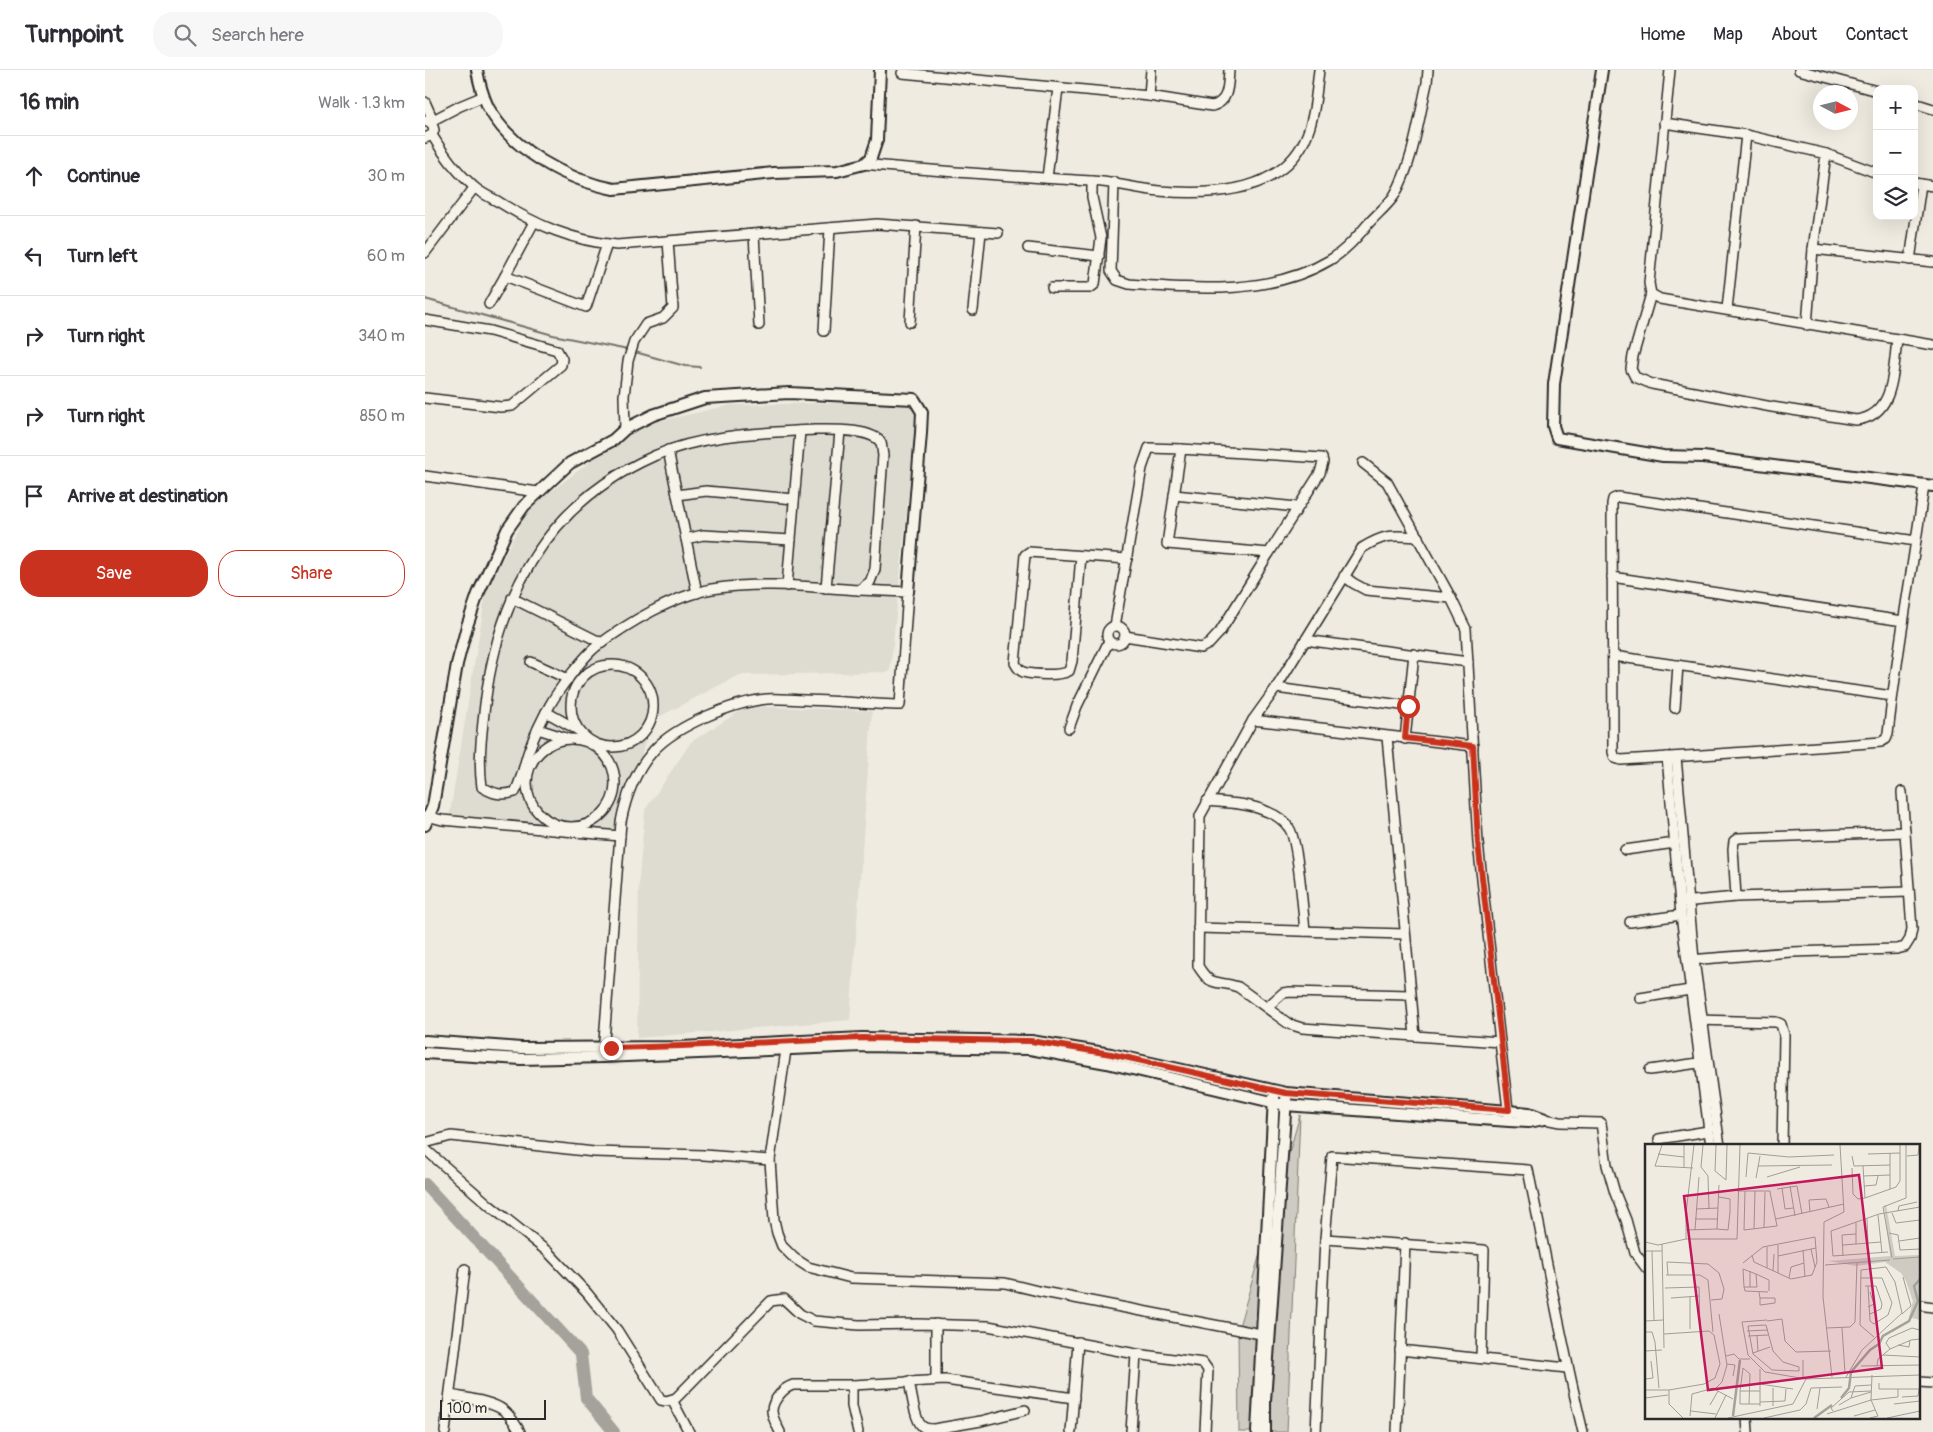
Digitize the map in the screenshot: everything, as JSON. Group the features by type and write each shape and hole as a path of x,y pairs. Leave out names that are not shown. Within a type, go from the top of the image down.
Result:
{"street":[{"path":"477,70 488,106 499,123 524,148 561,171 597,186 614,189 774,172 837,171 864,164 1114,182 1158,190 1190,191 1248,185 1271,176 1292,157 1310,130 1314,118 1319,70"},
{"path":"864,164 871,158 877,140 880,70"},
{"path":"1149,96 1151,70"},
{"path":"902,73 1149,96 1212,106 1220,104 1225,97 1229,70"},
{"path":"1114,182 1111,270 1117,280 1129,284 1218,289 1264,283 1310,270 1330,260 1351,243 1393,196 1406,168 1427,83 1428,70"},
{"path":"1602,70 1554,384 1553,426 1557,438 1663,456 1703,457 1929,485 1916,541 1886,739 1881,742 1672,757 1621,760 1615,758 1612,578 1613,499 1618,497 1916,541"},
{"path":"1669,70 1649,283 1651,294 1633,356 1631,369 1635,377 1652,384 1772,408 1856,420 1866,419 1877,412 1891,391 1897,340"},
{"path":"1799,70 1873,90"},
{"path":"1047,178 1058,88"},
{"path":"429,121 485,96"},
{"path":"425,102 429,121 434,130 428,137 474,188 534,222 570,237 607,244 668,241 877,224 998,233"},
{"path":"1918,104 1933,109"},
{"path":"1663,123 1746,134 1826,154 1873,171"},
{"path":"1727,309 1746,134"},
{"path":"1807,325 1813,248 1826,154"},
{"path":"1052,288 1090,288 1093,286 1101,238 1092,197 1092,181"},
{"path":"1918,183 1933,186"},
{"path":"425,253 474,188"},
{"path":"1911,260 1915,220"},
{"path":"489,304 534,222"},
{"path":"910,322 916,226"},
{"path":"824,331 830,228"},
{"path":"973,310 981,232"},
{"path":"754,234 759,325"},
{"path":"625,429 624,396 631,351 646,324 663,318 673,308 668,241"},
{"path":"505,276 586,307 607,244"},
{"path":"1028,248 1099,256"},
{"path":"1813,248 1933,262"},
{"path":"1651,294 1660,298 1807,325 1933,345"},
{"path":"425,320 498,333 557,350 562,359 561,365 512,406 501,407 425,398"},
{"path":"603,1052 620,836 625,803 633,781 654,750 670,737 701,719 731,707 767,699 900,704 921,433 921,412 914,399 789,393 705,398 653,415 625,429 613,440 570,463 524,506 507,530 478,594 467,626 457,664 433,806 426,819 620,836"},
{"path":"859,590 870,582 875,569 883,455 881,444 874,437 840,430 800,431 745,435 689,443 654,456 608,480 556,528 533,557 512,598 498,635 489,670 480,771 482,787 493,794 504,795 515,792 538,728 546,712 568,679 596,647 659,608 712,589 752,585 787,586 859,590 908,592"},
{"path":"827,588 840,430"},
{"path":"787,586 800,431"},
{"path":"1069,728 1077,706 1109,641 1108,632 1115,626 1142,468 1149,448 1322,458 1323,462 1320,473 1220,632 1209,644 1201,648 1125,636"},
{"path":"668,450 697,593"},
{"path":"1181,450 1167,544 1269,553"},
{"path":"1363,463 1387,482 1451,598 1465,629 1478,843 1509,1116"},
{"path":"425,476 538,492"},
{"path":"677,495 706,491 794,498"},
{"path":"1174,495 1297,507"},
{"path":"1418,537 1389,534 1362,548 1253,720 1207,801 1200,816 1198,966 1205,977 1213,983 1228,983 1238,987 1289,1024 1302,1028 1500,1042"},
{"path":"686,539 703,535 791,540"},
{"path":"1081,556 1072,661 1069,672 1063,675 1024,672 1017,668 1015,663 1025,555 1029,552 1127,559"},
{"path":"1345,576 1366,590 1451,598"},
{"path":"1612,578 1903,622"},
{"path":"512,598 602,643"},
{"path":"1109,641 1114,644 1121,644 1125,636 1123,630 1115,626"},
{"path":"1305,640 1468,662"},
{"path":"1405,738 1414,654"},
{"path":"1613,656 1892,696"},
{"path":"531,662 568,679"},
{"path":"558,719 585,674 597,668 610,665 623,666 636,672 645,682 651,694 653,707 650,721 643,732 633,741 620,746 607,747 588,740 579,730 573,718 572,698"},
{"path":"1675,708 1678,665"},
{"path":"1275,688 1408,706"},
{"path":"546,712 579,730"},
{"path":"1253,720 1473,746"},
{"path":"538,728 550,734 591,743 611,763 615,777 614,792 609,805 599,816 587,824 559,825 546,818 536,808 529,795 528,781 531,766 550,734"},
{"path":"1387,736 1415,1036"},
{"path":"538,754 549,745 570,739"},
{"path":"1672,757 1675,843 1684,902 1681,915 1690,960 1690,990 1698,1020"},
{"path":"1672,757 1684,902 1711,1144"},
{"path":"1690,960 1791,952 1897,949 1905,947 1910,939 1912,929 1902,792"},
{"path":"1207,801 1255,807 1270,812 1283,821 1291,830 1295,845 1305,931"},
{"path":"1736,897 1733,849 1734,842 1738,838 1905,832"},
{"path":"1625,850 1675,843"},
{"path":"1684,902 1736,897 1909,892"},
{"path":"1630,922 1681,915"},
{"path":"1198,928 1405,934"},
{"path":"1640,998 1690,990"},
{"path":"1267,1007 1283,993 1290,992 1410,995"},
{"path":"1698,1020 1776,1022 1781,1024 1784,1034 1782,1144"},
{"path":"786,1045 862,1038 1031,1041 1111,1054 1286,1093 1509,1116"},
{"path":"425,1042 603,1052"},
{"path":"786,1045 771,1160 774,1220 782,1246 808,1268 851,1278 1005,1283 1038,1292 1261,1334"},
{"path":"425,1053 521,1059 682,1046 786,1045 1030,1050 1107,1062 1285,1105 1509,1116 1529,1113 1560,1122 1601,1123 1607,1165 1615,1193 1635,1253 1645,1266"},
{"path":"1650,1070 1703,1063"},
{"path":"1703,1063 1720,1144"},
{"path":"1257,1432 1274,1090"},
{"path":"1265,1432 1265,1401 1286,1093"},
{"path":"1659,1139 1708,1131"},
{"path":"425,1144 451,1136 594,1152 704,1155 771,1160"},
{"path":"425,1149 489,1205 549,1252 587,1293 617,1330 661,1400 676,1398 771,1301 777,1298 784,1298 800,1314 815,1320 859,1325 936,1324 988,1326 1136,1354 1197,1362 1206,1365 1208,1370 1205,1432"},
{"path":"1316,1432 1331,1156 1528,1170 1567,1368 1583,1432"},
{"path":"1325,1239 1405,1243 1483,1250 1481,1358"},
{"path":"1397,1432 1405,1243"},
{"path":"445,1432 465,1269"},
{"path":"936,1324 936,1379"},
{"path":"1071,1432 1078,1342"},
{"path":"1401,1350 1567,1368"},
{"path":"1131,1432 1136,1354"},
{"path":"780,1432 772,1416 773,1403 786,1387 801,1384 851,1385 936,1379 1074,1398"},
{"path":"909,1381 918,1421 923,1427 934,1429 981,1421 1025,1410"},
{"path":"851,1385 858,1432"},
{"path":"450,1395 494,1405 503,1409 511,1417 519,1432"},
{"path":"672,1400 689,1432"}],"shaded area":[{"path":"918,401 890,672 739,675 651,721 620,831 449,819 486,592 528,509 637,426 731,405"},
{"path":"748,706 872,711 850,1020 637,1038 639,876 645,810 691,742"},
{"path":"1300,1115 1287,1432 1239,1432 1238,1330"}],"waterway":[{"path":"425,299 553,335 628,350"},
{"path":"635,352 685,366 700,367"},
{"path":"425,1184 581,1354 586,1398 614,1432"}],"route":[{"path":"611,1048 862,1038 1031,1041 1111,1054 1286,1093 1509,1110 1478,843 1473,746 1405,738 1408,706"}]}
